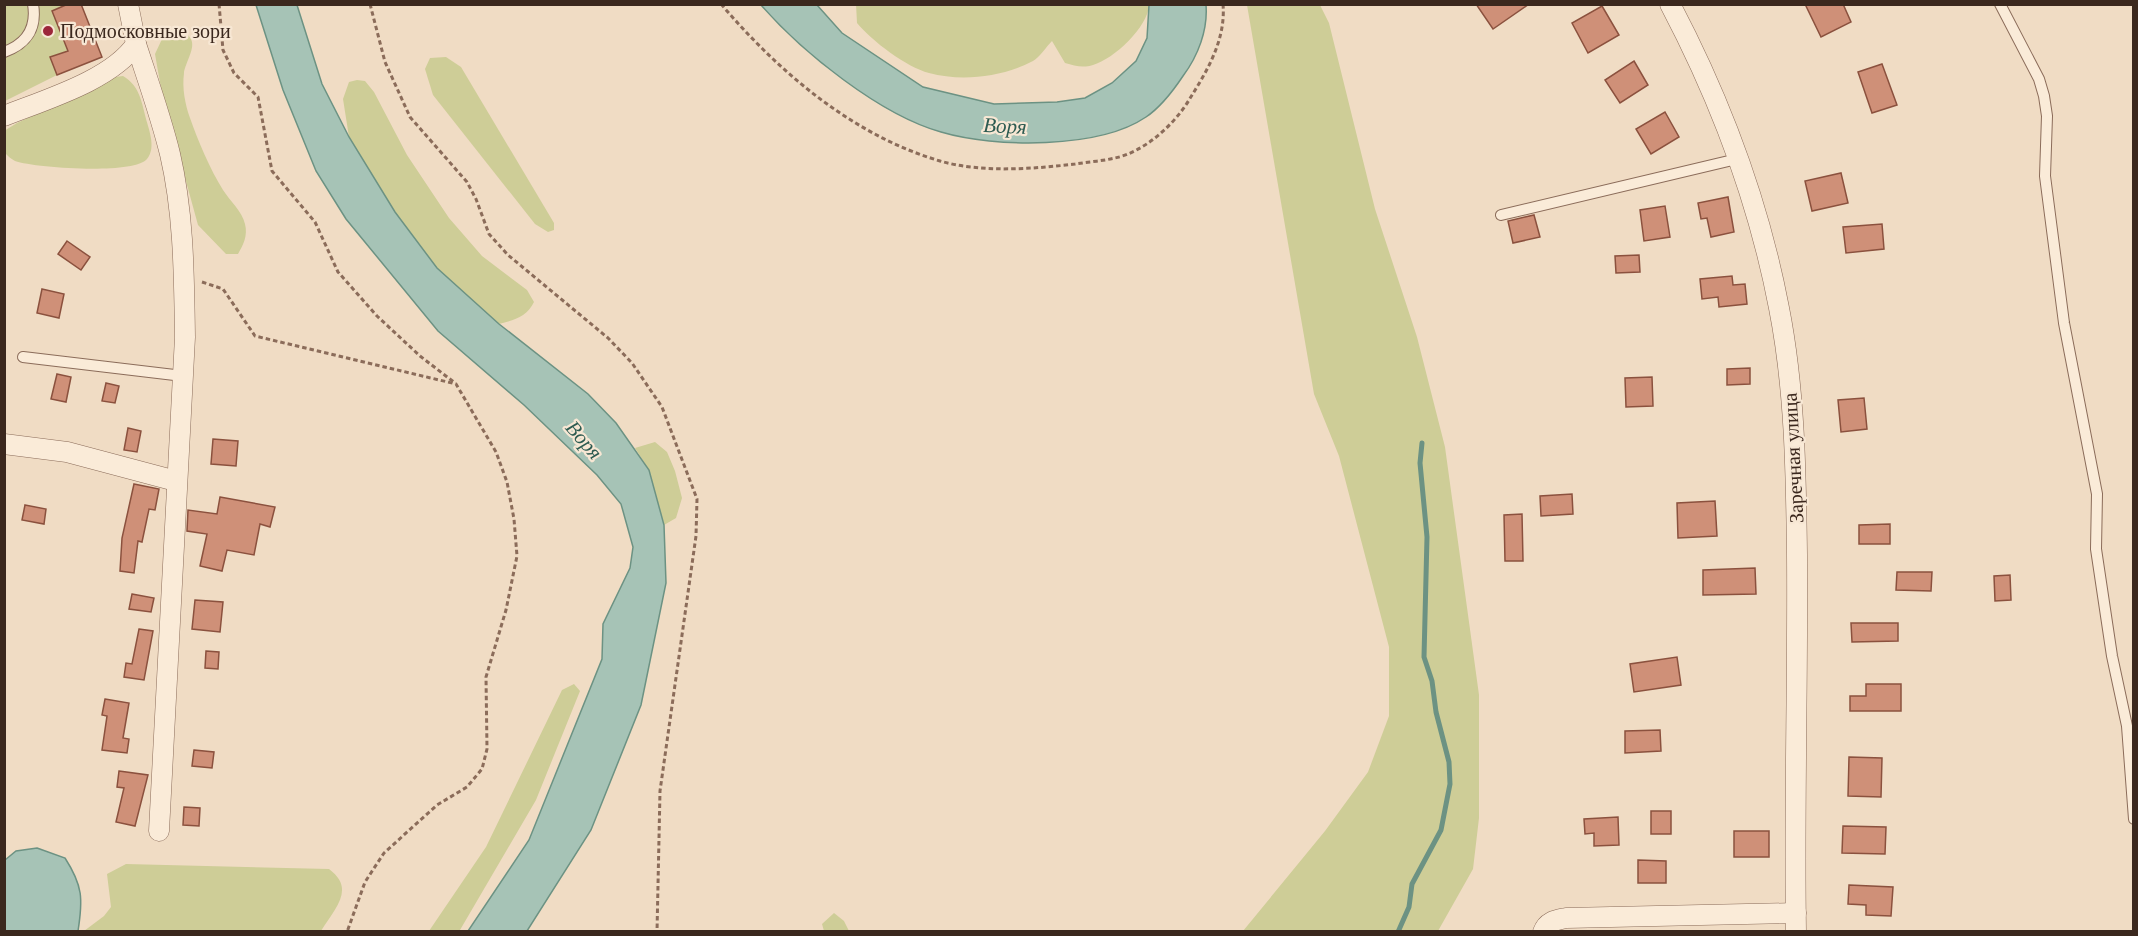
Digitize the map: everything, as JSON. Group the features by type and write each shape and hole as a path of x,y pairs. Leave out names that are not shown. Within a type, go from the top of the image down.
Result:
{"street":[{"path":"128,4 136,44 170,155 181,222 184,275 185,337 159,831"},
{"name":"Заречная улица","path":"1670,4 1708,83 1737,159 1768,257 1780,310 1788,375 1796,480 1796,922"},
{"path":"4,116 86,82 127,58 136,44"},
{"path":"4,444 67,452 176,481"},
{"path":"1543,932 1545,926 1553,921 1566,918 1796,922"}],"lane":[{"path":"4,51 28,37 34,23 33,4"},
{"path":"2000,4 2039,79 2044,96 2047,116 2045,176 2064,323 2097,494 2096,549 2112,656 2127,726 2133,819"},
{"path":"1501,215 1737,159"},
{"path":"23,357 183,376"}],"path":[{"path":"219,4 223,50 234,73 258,97 272,171 315,222 338,272 377,316 420,356 456,384 496,452 507,482 514,519 517,556 506,610 486,676 487,749 482,769 467,787 437,805 384,853 365,882 347,932"},
{"path":"370,4 385,63 410,117 466,182 476,199 489,234 507,255 608,338 632,363 662,407 691,478 697,499 696,536 660,791 657,932"},
{"path":"721,4 753,41 808,91 882,138 941,161 1005,169 1118,158 1146,144 1177,119 1209,68 1224,24 1222,4"},
{"path":"184,275 223,289 255,336 456,384"}],"shaded area":[{"path":"856,4 1149,5 1143,23 1128,41 1110,56 1093,65 1079,66 1065,63 1052,41 1036,59 1009,71 982,76 955,77 920,70 880,45 857,23"},
{"name":"Подмосковные зори","path":"5,5 81,5 102,57 57,75 5,101"},
{"path":"1247,5 1320,5 1329,23 1375,209 1417,337 1445,447 1479,695 1479,818 1473,869 1438,931 1243,931 1325,831 1368,772 1389,716 1389,647 1339,456 1314,394"},
{"path":"174,30 184,33 192,42 183,84 185,102 193,127 213,173 245,224 245,236 238,254 226,254 198,225 162,94 155,54 162,39"},
{"path":"446,57 461,67 554,223 554,230 548,232 535,224 433,95 425,69 430,58"},
{"path":"123,76 138,92 142,103 152,143 147,159 124,167 84,169 26,164 15,161 5,153 4,131 115,77"},
{"path":"365,81 374,92 407,155 449,218 482,256 527,290 534,302 524,314 499,324 436,268 395,212 349,137 343,99 349,82"},
{"path":"655,442 667,452 682,498 676,518 664,525 649,470 635,448"},
{"path":"574,684 580,691 536,800 460,930 429,931 486,847 562,690"},
{"path":"126,864 329,869 337,876 342,891 337,907 321,931 84,931 104,916 111,907 107,874"},
{"path":"834,913 844,921 849,931 824,931 822,924"}],"water":[{"name":"Воря","path":"256,5 297,5 322,84 349,137 395,212 437,268 499,324 588,394 616,423 649,470 664,525 666,583 641,705 591,830 527,931 468,931 529,840 602,659 603,624 630,568 633,547 621,504 597,475 524,405 438,331 346,219 316,171 283,90"},
{"name":"Воря","path":"761,5 817,5 842,33 923,87 994,104 1057,102 1085,98 1112,83 1136,61 1147,38 1149,5 1206,5 1206,14 1201,42 1188,68 1166,98 1146,117 1102,135 1075,140 1017,143 989,141 941,132 917,124 893,112 868,97 820,61"},
{"path":"37,848 65,858 75,877 81,901 78,931 5,931 5,860 16,851"}],"building":[{"path":"68,4 81,4 102,57 57,75 50,57 68,51 52,11"},
{"path":"1476,4 1529,4 1493,29"},
{"path":"1805,4 1843,4 1851,22 1821,37"},
{"path":"1602,6 1619,35 1588,53 1572,23"},
{"path":"1634,61 1648,85 1620,103 1605,80"},
{"path":"1882,64 1897,105 1872,113 1858,72"},
{"path":"1665,112 1679,137 1651,154 1636,129"},
{"path":"1841,173 1848,203 1812,211 1805,181"},
{"path":"1728,197 1734,232 1711,237 1707,218 1701,219 1698,203"},
{"path":"1665,206 1670,237 1644,241 1640,210"},
{"path":"1534,215 1540,237 1513,243 1508,221"},
{"path":"1882,224 1884,249 1846,253 1843,227"},
{"path":"67,241 90,257 81,270 58,254"},
{"path":"1639,255 1640,272 1616,273 1615,256"},
{"path":"1732,276 1733,285 1745,284 1747,304 1719,307 1718,297 1702,299 1700,279"},
{"path":"42,289 64,294 59,318 37,313"},
{"path":"1750,368 1750,384 1727,385 1727,369"},
{"path":"57,374 71,377 66,402 51,399"},
{"path":"1652,377 1653,406 1626,407 1625,378"},
{"path":"106,383 119,386 115,403 102,401"},
{"path":"1864,398 1867,429 1841,432 1838,400"},
{"path":"128,428 141,431 137,452 124,450"},
{"path":"213,439 238,441 236,466 211,464"},
{"path":"134,484 159,489 155,510 149,509 142,542 138,541 134,573 120,571 122,538"},
{"path":"1572,494 1573,514 1541,516 1540,496"},
{"path":"220,497 275,507 270,527 260,524 254,555 227,550 222,571 200,566 207,534 187,531 188,510 217,514"},
{"path":"1715,501 1717,536 1678,538 1677,503"},
{"path":"25,505 46,509 44,524 22,520"},
{"path":"1522,514 1523,561 1505,561 1504,515"},
{"path":"1890,524 1890,544 1859,544 1859,525"},
{"path":"1755,568 1756,594 1703,595 1703,570"},
{"path":"1897,572 1932,572 1931,591 1896,590"},
{"path":"2010,575 2011,600 1995,601 1994,576"},
{"path":"132,594 154,598 151,612 129,609"},
{"path":"195,600 223,602 220,632 192,629"},
{"path":"1851,623 1898,623 1898,641 1852,642"},
{"path":"139,629 153,631 144,680 124,677 126,663 132,664"},
{"path":"206,651 219,652 218,669 205,668"},
{"path":"1677,657 1681,685 1634,692 1630,664"},
{"path":"1866,684 1901,684 1901,711 1850,711 1850,696 1866,696"},
{"path":"105,699 129,703 123,738 129,739 127,753 102,750 107,716 102,715"},
{"path":"1660,730 1661,751 1625,753 1625,731"},
{"path":"194,750 214,752 212,768 192,766"},
{"path":"1849,757 1882,758 1881,797 1848,796"},
{"path":"119,771 148,775 135,826 116,822 124,788 117,787"},
{"path":"184,807 200,808 199,826 183,825"},
{"path":"1651,811 1671,811 1671,834 1651,834"},
{"path":"1618,817 1619,845 1594,846 1594,833 1585,834 1584,819"},
{"path":"1843,826 1886,827 1885,854 1842,853"},
{"path":"1734,831 1769,831 1769,857 1734,857"},
{"path":"1638,860 1666,861 1666,883 1638,883"},
{"path":"1849,885 1893,887 1891,916 1866,915 1866,905 1848,904"}],"waterway":[{"path":"1398,932 1409,907 1412,884 1441,830 1450,784 1449,762 1436,712 1432,681 1424,657 1427,537 1420,463 1422,443"}],"place":[{"name":"Подмосковные зори","path":"48,31"}]}
